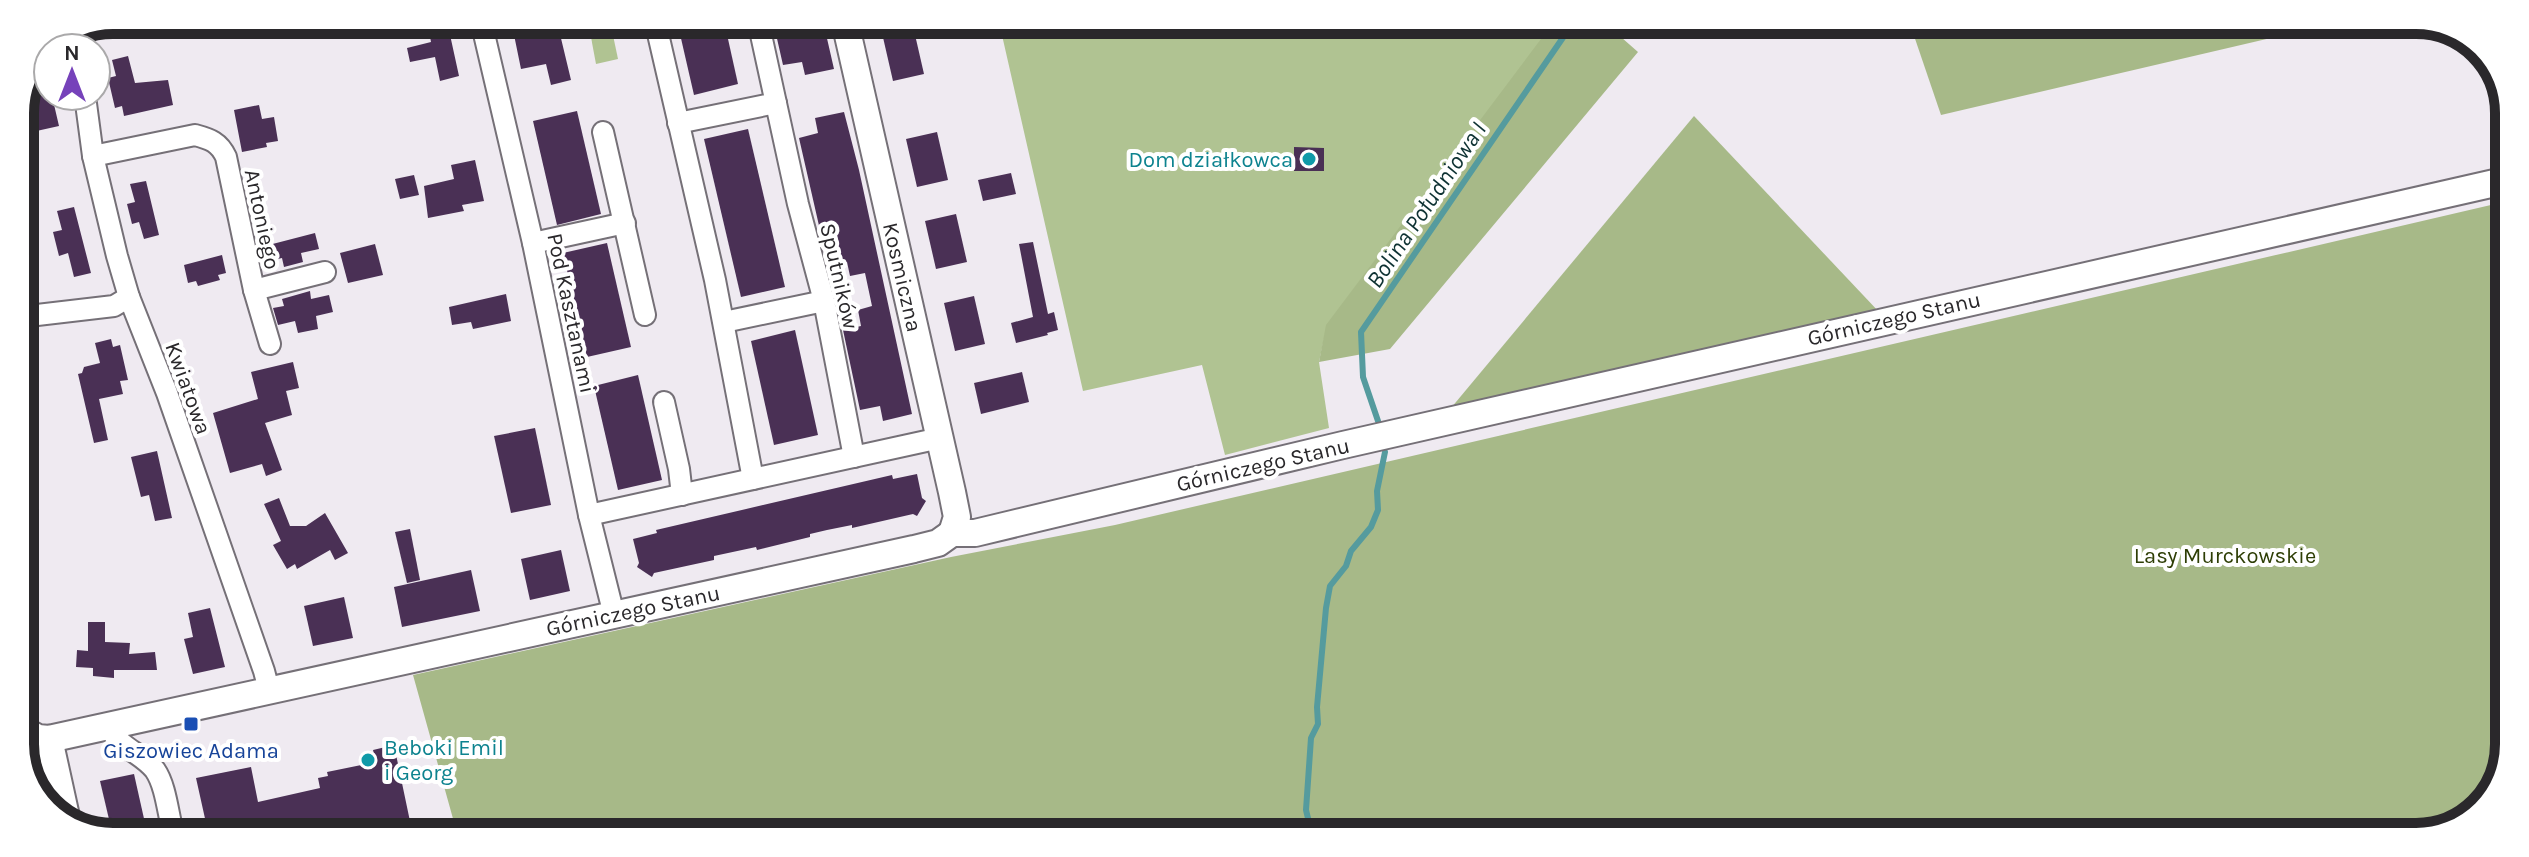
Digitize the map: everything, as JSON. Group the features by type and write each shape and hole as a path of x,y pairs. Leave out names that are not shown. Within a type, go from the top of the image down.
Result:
{"street":[{"name":"Pod Kasztanami","path":"484,34 533,243 589,515 614,615"},
{"path":"658,34 724,322 753,479"},
{"name":"Sputników","path":"761,34 798,204 824,301 854,457"},
{"name":"Kosmiczna","path":"848,34 957,517 952,533"},
{"path":"678,123 776,103"},
{"name":"Kwiatowa","path":"87,112 93,156 129,297 167,393 269,690"},
{"path":"603,132 645,315"},
{"name":"Antoniego","path":"93,156 195,135 217,143 226,157 254,290 270,344"},
{"name":"Górniczego Stanu","path":"34,734 109,726 938,543 952,533 975,533 1901,317 2495,183"},
{"path":"533,243 625,223"},
{"name":"Antoniego","path":"254,290 325,272"},
{"path":"34,315 114,306 129,297"},
{"path":"724,322 824,301"},
{"path":"664,402 682,495"},
{"path":"589,515 940,438"},
{"path":"109,726 112,735 155,770 171,823"},
{"path":"34,745 58,800"}],"green space":[{"path":"590,34 613,34 618,59 596,64"},
{"path":"1002,34 1546,34 1327,325 1319,362 1329,428 1225,455 1202,365 1083,391"},
{"path":"1545,34 1618,34 1638,52 1390,349 1319,362 1326,325"},
{"path":"1913,34 2288,34 1941,115"},
{"path":"1694,116 1880,313 1451,408"},
{"name":"Lasy Murckowskie","path":"2495,204 2495,744 2491,769 2479,792 2464,807 2441,819 2416,823 454,823 413,675 951,557 1115,525"}],"building":[{"path":"429,34 450,34 459,76 440,81 435,57 410,62 407,48 431,42"},
{"path":"514,34 560,34 571,80 551,85 546,64 521,69"},
{"path":"680,34 727,34 738,84 694,95"},
{"path":"776,34 826,34 834,69 805,75 802,62 783,65"},
{"path":"882,34 915,34 924,74 893,81"},
{"path":"128,56 135,83 168,80 173,105 124,116 122,106 115,108 112,95 112,77 116,76 112,60"},
{"path":"259,105 262,119 274,117 278,141 266,143 267,147 242,152 234,110"},
{"path":"577,111 601,214 557,225 533,121"},
{"path":"56,112 59,126 34,132 34,113"},
{"path":"844,112 912,414 883,421 880,406 860,410 843,330 861,326 858,310 872,306 865,273 850,276 847,262 828,265 799,138 818,133 815,118"},
{"path":"748,129 785,287 741,297 704,139"},
{"path":"937,132 948,180 917,187 906,139"},
{"name":"Dom działkowca","path":"1294,147 1324,148 1324,171 1294,171"},
{"path":"475,160 484,201 462,205 464,211 428,218 424,186 454,179 451,165"},
{"path":"1011,173 1016,194 983,201 978,180"},
{"path":"414,175 419,195 400,199 395,179"},
{"path":"146,181 159,235 144,239 139,222 132,224 127,204 135,202 130,184"},
{"path":"74,207 91,273 74,277 68,253 59,256 53,232 62,230 57,211"},
{"path":"956,214 967,262 936,269 925,221"},
{"path":"315,233 319,249 301,253 303,262 284,267 282,258 265,262 261,247"},
{"path":"1033,242 1048,314 1054,312 1058,330 1016,343 1011,323 1033,317 1019,244"},
{"path":"607,243 631,347 587,357 563,253"},
{"path":"375,244 383,275 348,283 340,253"},
{"path":"222,255 226,273 218,275 220,280 198,286 196,281 188,283 184,265"},
{"path":"310,291 311,299 329,295 333,312 316,316 318,329 298,333 295,321 278,325 273,308 284,306 282,299"},
{"path":"506,294 511,321 473,329 471,322 452,325 449,307"},
{"path":"974,296 985,344 955,351 944,303"},
{"path":"795,330 818,435 774,445 751,341"},
{"path":"111,339 113,347 120,345 128,380 120,381 123,394 99,399 108,440 94,443 78,374 84,367 100,363 95,343"},
{"path":"293,362 299,388 286,391 292,415 265,423 282,470 266,476 262,464 230,473 213,413 258,399 251,372"},
{"path":"1022,372 1029,402 981,414 974,383"},
{"path":"638,375 662,480 618,490 594,386"},
{"path":"535,428 551,505 511,513 494,436"},
{"path":"157,451 172,518 155,521 149,495 141,497 131,457"},
{"path":"917,474 922,498 926,501 917,516 913,514 852,528 852,525 757,550 756,547 714,556 714,560 654,573 652,577 637,567 639,563 633,539 657,533 656,530 892,475 893,479"},
{"path":"279,498 290,526 306,526 325,513 348,553 335,560 330,550 297,569 295,564 287,569 273,545 281,541 264,504"},
{"path":"410,529 420,580 407,583 395,532"},
{"path":"561,550 570,591 530,600 521,559"},
{"path":"471,570 480,611 402,627 394,587"},
{"path":"344,597 353,638 313,646 304,606"},
{"path":"210,608 225,667 193,674 184,639 193,637 188,613"},
{"path":"88,622 105,622 105,642 130,643 129,654 155,652 157,670 114,670 114,678 93,676 93,668 76,667 77,650 88,651"},
{"path":"394,745 410,823 206,823 196,778 251,767 258,802 320,788 318,778 328,776 327,772 376,762 373,750"},
{"path":"134,774 145,823 110,823 100,781"}],"waterway":[{"name":"Bolina Południowa I","path":"1378,421 1363,377 1361,332 1565,34"},
{"name":"Bolina Południowa I","path":"1309,823 1306,810 1311,738 1318,724 1317,707 1330,586 1346,566 1351,551 1371,527 1378,510 1377,491 1385,452"}],"place":[{"name":"Dom działkowca","path":"1309,159"},
{"name":"Giszowiec Adama","path":"191,724"},
{"name":"Beboki Emil i Georg","path":"368,760"}]}
